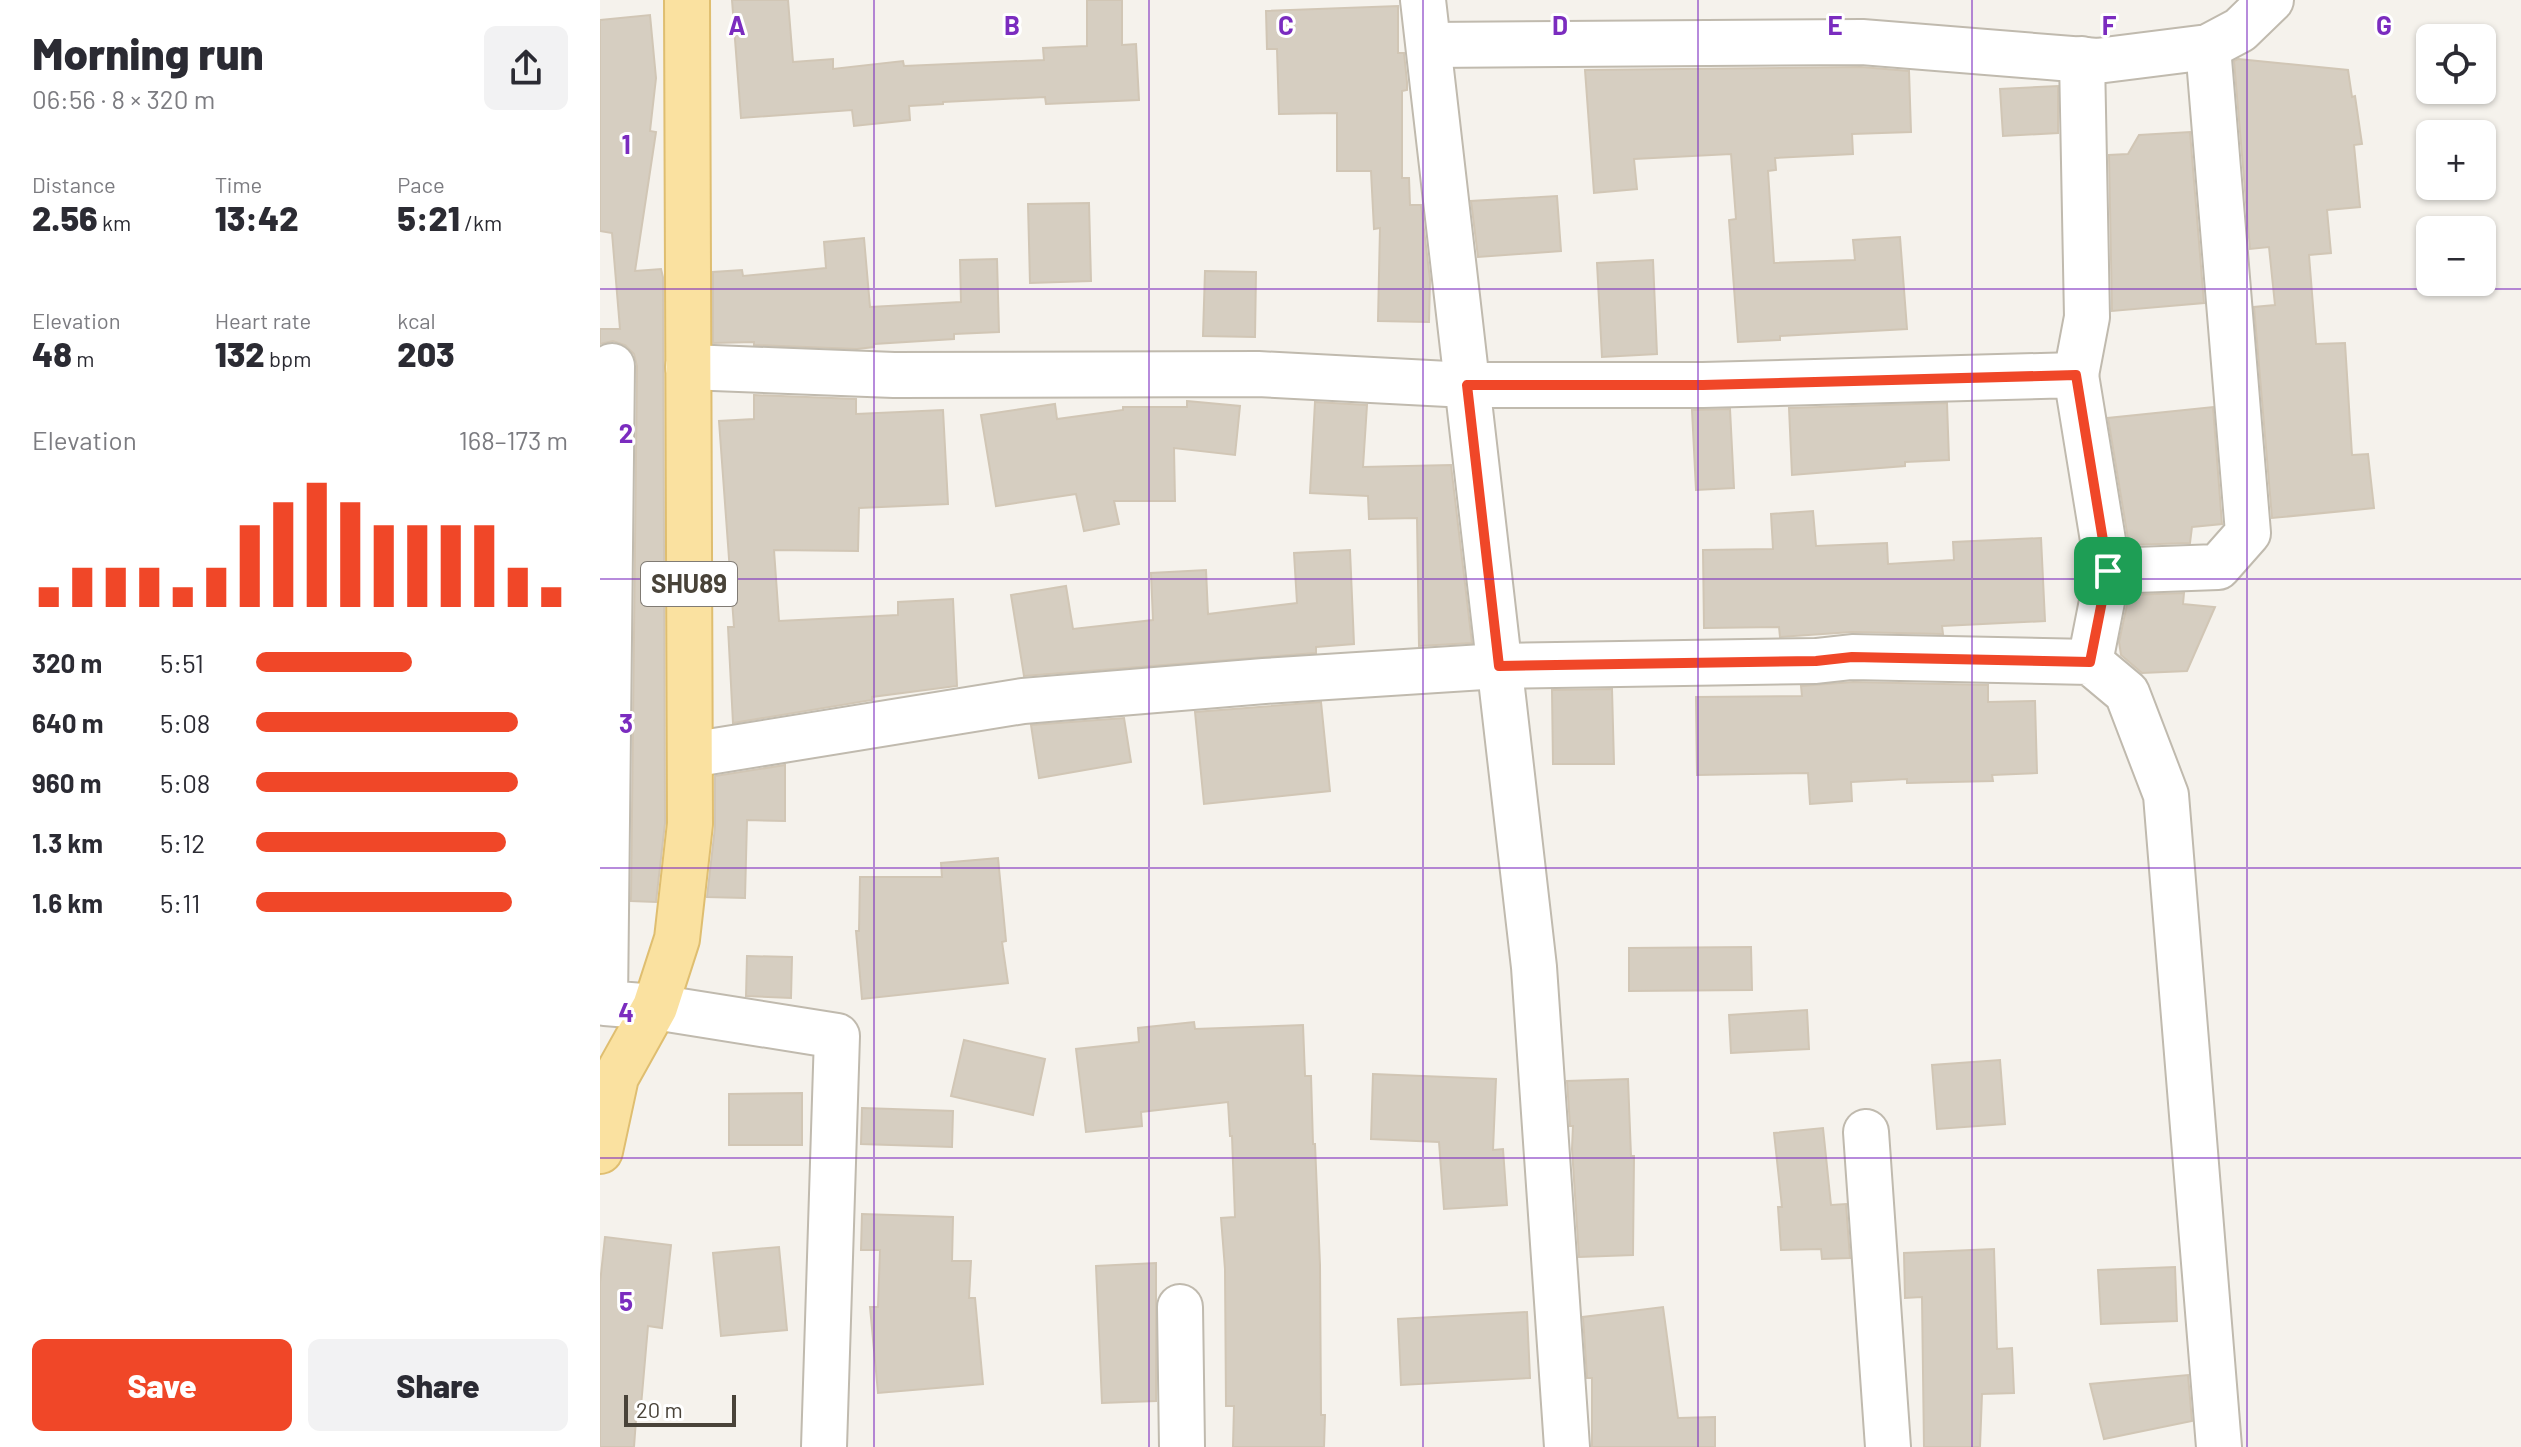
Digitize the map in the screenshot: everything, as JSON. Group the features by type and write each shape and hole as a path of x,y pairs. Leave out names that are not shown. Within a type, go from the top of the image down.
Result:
{"main road":[{"name":"SHU89","path":"600,1151 616,1077 655,1007 677,939 690,824 687,0"}],"street":[{"path":"1423,0 1534,967 1567,1447"},
{"path":"1429,45 1862,42 2097,61 2208,47 2240,30 2271,0"},
{"path":"2108,571 2218,567 2248,533 2208,47"},
{"path":"2082,59 2087,317 2076,375 2108,571 2090,662"},
{"path":"612,366 605,1003 655,1007 837,1036 824,1447"},
{"path":"688,367 894,375 1258,374 1467,385 1703,385 2076,375"},
{"path":"690,755 1023,701 1264,681 1499,666 1800,662 1852,657 2090,662 2127,693 2166,795 2219,1447"},
{"path":"1866,1132 1888,1447"},
{"path":"1180,1307 1182,1447"}],"building":[{"path":"732,0 788,0 793,62 833,59 833,69 903,61 904,66 1044,60 1043,48 1087,46 1087,0 1122,0 1122,45 1136,44 1139,100 1046,104 1045,97 943,102 909,106 910,120 854,126 852,110 741,118"},
{"path":"1398,6 1398,53 1404,53 1407,82 1407,90 1402,91 1402,178 1409,178 1410,205 1421,205 1430,279 1429,322 1378,321 1380,228 1374,229 1371,171 1337,171 1337,113 1279,114 1277,49 1267,49 1266,11"},
{"path":"650,15 656,78 650,131 656,132 635,271 661,269 663,277 665,823 656,902 631,901 637,366 634,354 625,345 613,341 600,344 600,329 620,329 612,233 600,231 600,20"},
{"path":"2234,61 2348,70 2362,144 2354,145 2360,207 2327,210 2331,253 2309,255 2316,344 2345,343 2352,455 2368,454 2374,508 2272,518 2254,307 2275,305 2269,247 2250,249"},
{"path":"1861,67 1909,71 1911,132 1852,134 1853,154 1775,158 1776,170 1768,171 1774,263 1855,260 1853,240 1900,237 1907,329 1780,336 1780,340 1738,342 1729,220 1736,219 1731,154 1634,159 1637,189 1594,193 1585,70"},
{"path":"2058,86 2058,133 2003,136 2000,89"},
{"path":"2190,132 2204,303 2112,311 2109,155 2128,154 2139,135"},
{"path":"1557,196 1561,251 1478,257 1471,201"},
{"path":"1089,203 1091,281 1030,283 1028,204"},
{"path":"864,238 870,307 961,302 960,260 997,259 999,332 954,334 954,339 874,344 874,347 857,349 754,345 754,342 713,343 713,272 742,270 743,276 826,268 824,242"},
{"path":"1653,260 1657,354 1602,357 1597,263"},
{"path":"1205,271 1256,272 1255,337 1203,336"},
{"path":"754,395 856,399 856,414 943,410 948,504 859,508 858,551 774,550 779,621 898,615 898,602 953,599 957,686 872,697 872,700 733,723 728,627 734,627 719,421 754,419"},
{"path":"1187,401 1240,406 1235,455 1174,448 1175,501 1114,501 1119,524 1084,531 1076,494 996,506 981,415 1055,404 1057,419 1123,410 1123,407 1187,407"},
{"path":"1315,402 1367,405 1363,467 1451,465 1472,643 1419,646 1417,518 1369,519 1368,496 1310,493"},
{"path":"1947,403 1949,460 1792,475 1789,408"},
{"path":"2213,407 2222,524 2192,527 2190,543 2129,545 2108,418"},
{"path":"1730,409 1734,488 1696,490 1692,410"},
{"path":"1813,511 1816,546 1887,543 1888,564 1954,560 1953,542 2041,538 2045,621 1942,626 1943,634 1852,632 1780,637 1779,627 1704,628 1703,550 1773,549 1771,514"},
{"path":"1350,550 1354,644 1316,647 1316,653 1024,676 1011,595 1066,586 1073,629 1153,620 1151,573 1206,570 1208,614 1297,603 1294,553"},
{"path":"2184,593 2183,604 2215,607 2187,671 2142,673 2121,655 2119,642 2129,595"},
{"path":"1853,682 1988,685 1988,702 2035,701 2037,773 1992,775 1993,781 1907,783 1907,779 1851,782 1852,801 1810,804 1808,773 1697,775 1696,697 1802,696 1801,686"},
{"path":"1612,689 1614,764 1553,764 1552,690"},
{"path":"1321,702 1330,791 1204,804 1195,712"},
{"path":"1124,718 1131,762 1039,778 1031,725"},
{"path":"785,765 785,821 747,820 745,898 707,897 715,827 715,776"},
{"path":"998,858 1006,941 1002,942 1008,983 862,999 856,931 859,931 860,877 942,877 941,863"},
{"path":"1751,947 1752,990 1629,991 1629,948"},
{"path":"747,956 792,957 791,998 746,996"},
{"path":"1807,1010 1809,1049 1731,1053 1729,1015"},
{"path":"1194,1022 1195,1029 1303,1025 1305,1076 1311,1076 1315,1144 1324,1447 1233,1447 1234,1406 1226,1406 1225,1269 1221,1218 1235,1217 1228,1102 1141,1112 1142,1126 1086,1132 1076,1049 1139,1042 1138,1028"},
{"path":"964,1040 1045,1059 1033,1115 951,1096"},
{"path":"2000,1060 2005,1124 1937,1129 1932,1065"},
{"path":"1373,1074 1496,1079 1493,1150 1503,1149 1507,1205 1444,1209 1439,1142 1371,1139"},
{"path":"1628,1079 1631,1156 1634,1156 1633,1255 1579,1257 1573,1126 1570,1126 1567,1081"},
{"path":"802,1093 802,1145 729,1145 729,1094"},
{"path":"862,1108 953,1111 952,1147 861,1144"},
{"path":"1823,1128 1831,1205 1846,1204 1850,1258 1822,1259 1821,1249 1781,1250 1778,1207 1782,1207 1774,1133"},
{"path":"862,1214 953,1217 952,1261 971,1261 969,1298 975,1298 983,1384 878,1393 870,1307 878,1307 880,1250 861,1250"},
{"path":"605,1237 671,1245 662,1328 648,1326 634,1447 600,1447 600,1283"},
{"path":"779,1247 787,1330 721,1336 713,1253"},
{"path":"1994,1249 1997,1349 2012,1348 2014,1393 1982,1394 1980,1447 1924,1447 1922,1297 1905,1298 1904,1253"},
{"path":"1156,1263 1156,1401 1102,1403 1096,1266"},
{"path":"2175,1267 2177,1321 2101,1324 2098,1270"},
{"path":"1663,1307 1678,1418 1715,1417 1715,1447 1592,1447 1592,1378 1587,1378 1583,1317"},
{"path":"1527,1312 1530,1378 1401,1385 1398,1319"},
{"path":"2188,1375 2192,1421 2104,1439 2090,1384"}],"route":[{"path":"2076,375 2108,571 2090,662 1852,657 1816,661 1499,666 1467,385 1703,385 2076,375"}]}
